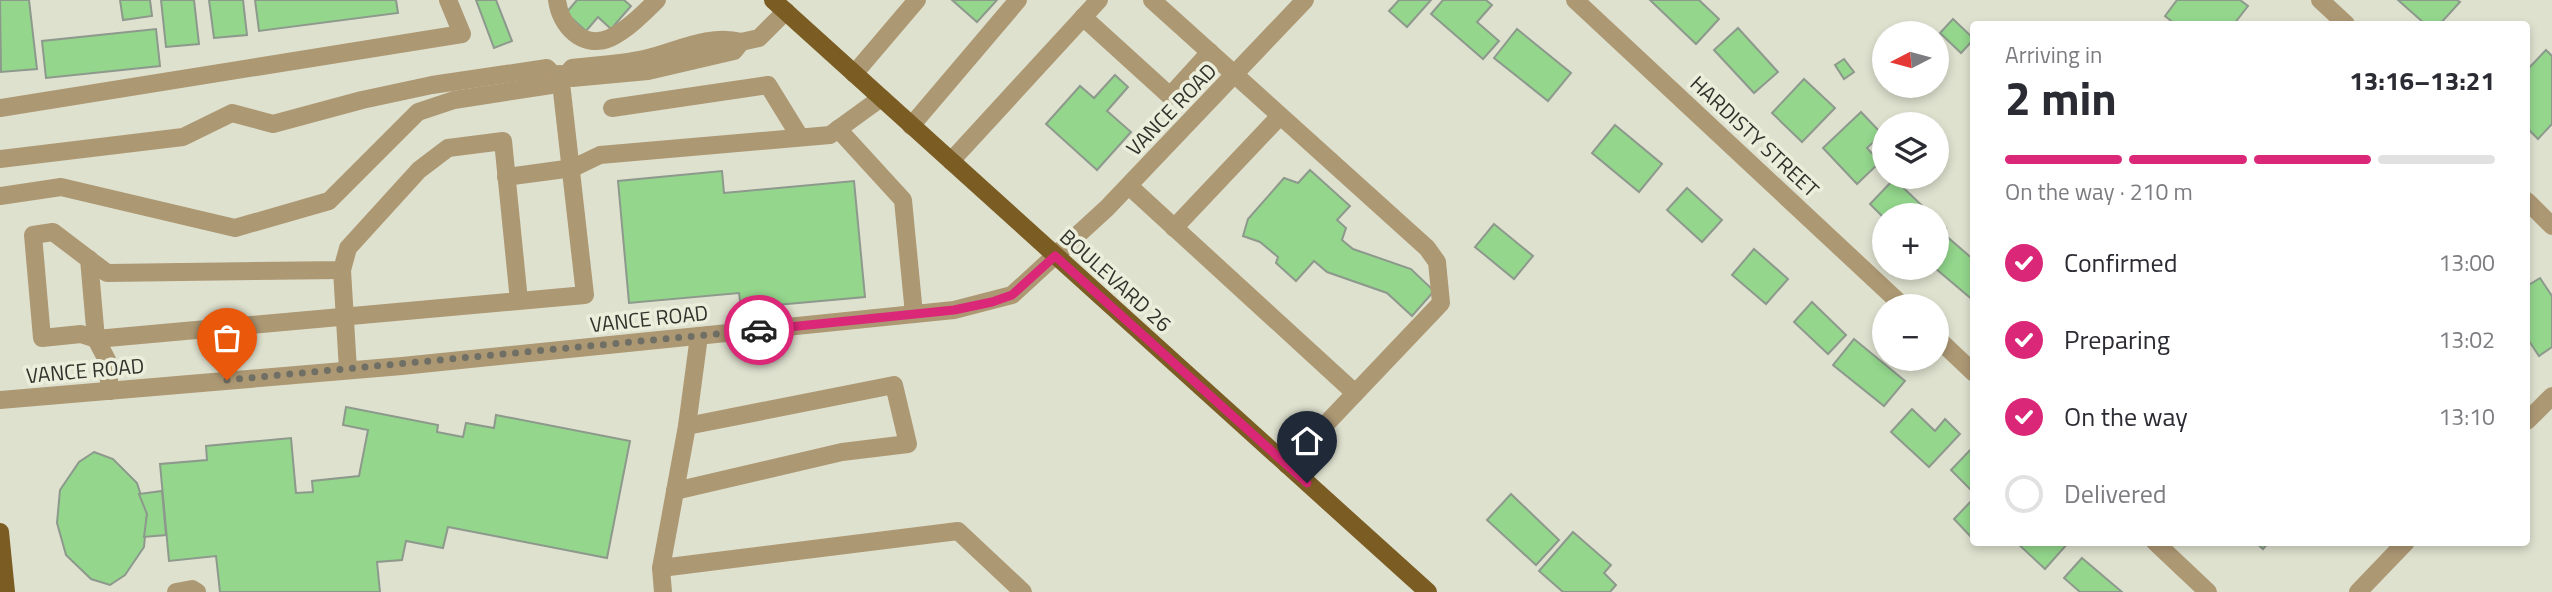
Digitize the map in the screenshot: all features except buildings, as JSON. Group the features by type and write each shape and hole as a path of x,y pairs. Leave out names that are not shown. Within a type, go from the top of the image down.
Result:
{"main road":[{"name":"BOULEVARD 26","path":"780,6 1428,592"},
{"path":"0,532 6,592"}],"street":[{"path":"0,108 462,34 448,0"},
{"path":"557,0 562,22 569,30 589,39 610,38 649,3"},
{"path":"854,74 917,0"},
{"path":"911,126 1018,0"},
{"path":"951,161 1099,0"},
{"path":"1152,0 1427,248 1437,262 1441,303 1287,465"},
{"name":"VANCE ROAD","path":"0,400 348,370 954,310 1012,295 1129,186 1305,0"},
{"name":"HARDISTY STREET","path":"1574,0 1890,294"},
{"path":"2320,0 2343,21"},
{"path":"0,159 183,136 232,113 273,124 362,100 432,85 547,68 572,78 648,71 734,51 741,42 759,38 780,6"},
{"path":"1083,17 1170,96 1210,51"},
{"path":"342,270 107,273 53,232 33,235 42,338 81,334 96,339 585,295 573,168 560,74"},
{"path":"0,196 61,187 234,228 329,201 418,112 454,100 551,85 560,74"},
{"path":"612,108 768,85 800,137"},
{"path":"506,177 573,168 600,155 830,135 881,98"},
{"path":"1174,228 1275,111"},
{"path":"838,129 903,200 914,314"},
{"path":"348,370 342,270 348,248 419,170 448,148 503,141 519,301"},
{"path":"1129,186 1355,393"},
{"path":"2530,204 2552,226"},
{"path":"89,259 96,339 107,359 110,391"},
{"path":"663,592 661,568 687,426 699,336"},
{"path":"1949,349 1970,369"},
{"path":"675,491 842,452 908,444 894,385 687,426"},
{"path":"2530,418 2552,396"},
{"path":"661,568 958,531 1023,592"},
{"path":"2159,546 2208,592"},
{"path":"2358,592 2402,546"},
{"path":"176,592 192,589 197,592"}],"way so far":[{"path":"227,380 402,366 759,330"}],"route":[{"path":"759,330 954,310 992,302 1012,295 1055,256 1307,483"}]}
